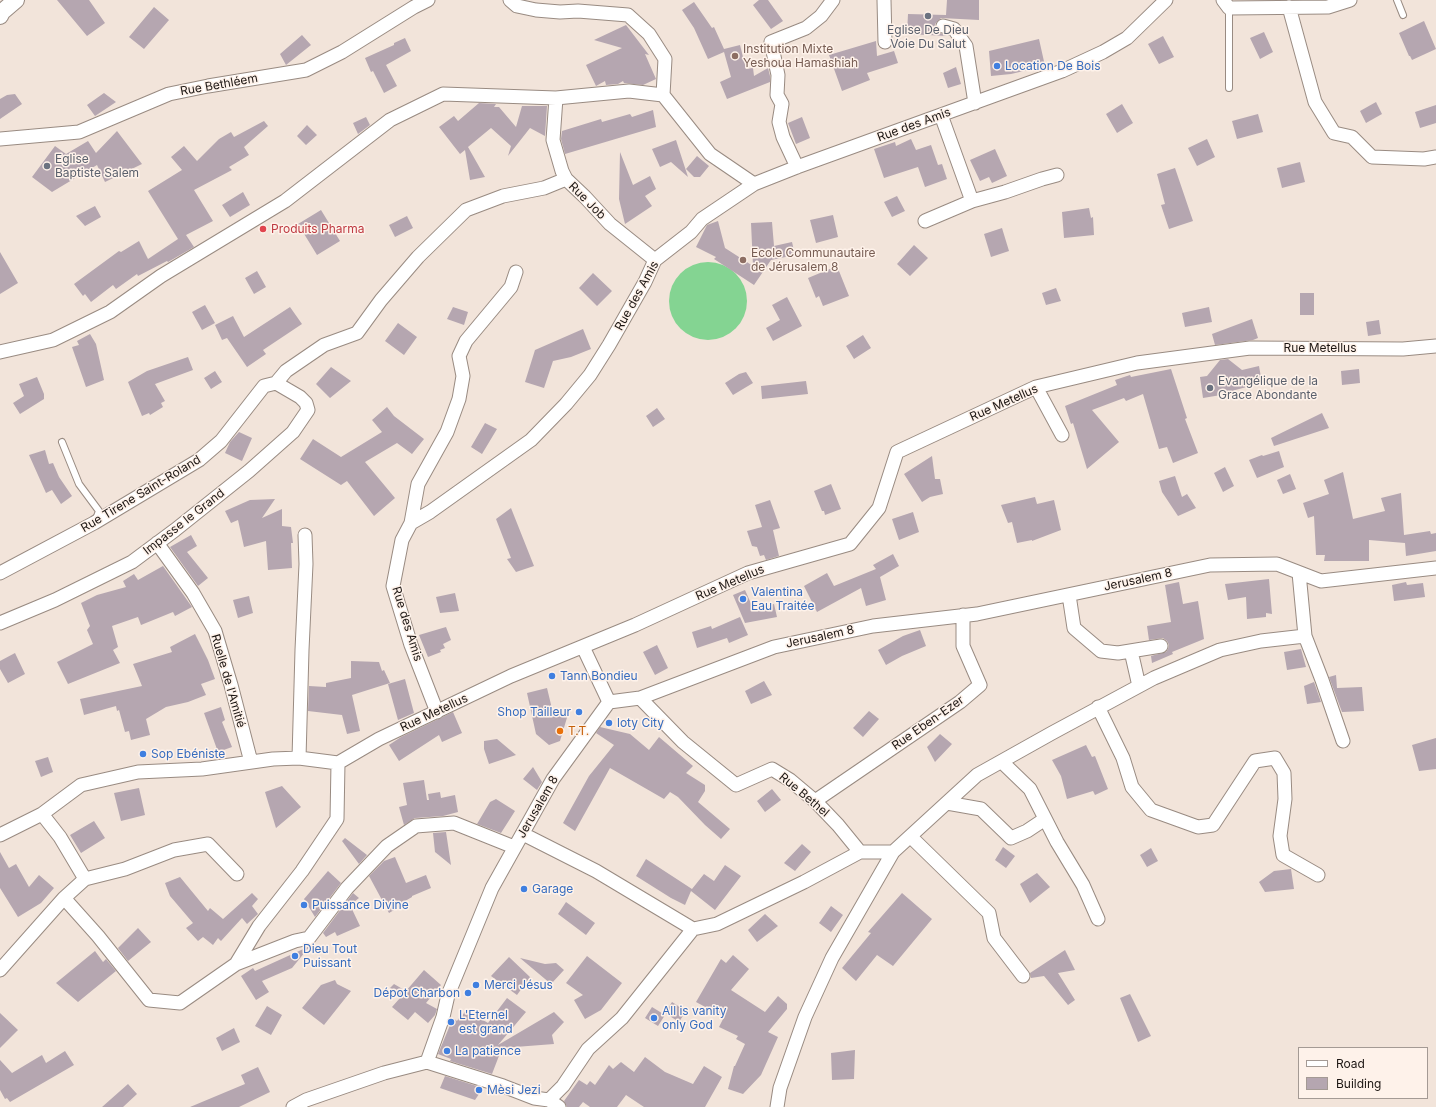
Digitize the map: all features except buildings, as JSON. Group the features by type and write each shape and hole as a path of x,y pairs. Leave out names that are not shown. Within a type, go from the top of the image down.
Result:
{"street":[{"path":"0,16 2,12 16,0"},
{"name":"Rue Bethléem","path":"0,139 79,132 169,94 306,70 342,52 414,7 428,0"},
{"path":"510,0 517,6 536,10 560,12 578,11 628,15 649,34 665,59 663,95 710,154 754,184"},
{"path":"797,167 783,137 779,122 782,104 777,95 778,75 771,42 806,28 821,16 833,0"},
{"path":"884,0 885,42"},
{"name":"Rue des Amis","path":"437,712 411,646 393,586 402,540 411,523 430,512 531,440 566,404 590,375 609,345 656,260 691,232 702,218 754,184 1062,71 1103,52 1127,38 1166,0"},
{"path":"1226,4 1328,6 1350,0"},
{"path":"1289,6 1315,102 1334,132 1352,137 1372,157 1424,159 1436,157"},
{"path":"942,26 954,29 966,46 975,103"},
{"path":"0,352 53,340 110,312 161,276 286,201 390,120 443,94 556,98 629,91 663,95"},
{"name":"Rue Job","path":"556,98 553,140 562,171 566,179 610,224 656,260"},
{"path":"941,115 972,201"},
{"path":"925,221 972,201 1056,175"},
{"name":"Rue Tirene Saint-Roland","path":"0,574 94,523 199,460 221,441 264,386 276,383 286,371 324,345 357,333 381,300 418,257 466,210 503,196 544,188 566,179"},
{"path":"411,523 418,484 446,432 458,399 463,376 459,356 466,341 511,287 516,272"},
{"name":"Rue Metellus","path":"338,763 379,739 511,676 635,625 748,573 850,544 879,508 898,452 1036,387 1137,363 1250,348 1403,349 1436,346"},
{"name":"Impasse le Grand","path":"0,623 55,600 132,562 249,471 293,432 308,410 306,403 300,397 276,383"},
{"path":"1036,387 1062,435"},
{"path":"299,758 306,564 305,535"},
{"name":"Ruelle de l'Amitié","path":"157,543 193,593 215,631 251,762"},
{"name":"Jerusalem 8","path":"427,1062 443,1017 448,995 492,888 553,779 610,702 640,698 774,647 873,626 963,616 1210,565 1278,564 1321,582 1436,568"},
{"path":"1299,573 1305,636 1322,680 1342,741"},
{"path":"1069,595 1074,628 1101,651 1118,653 1161,646"},
{"name":"Rue Eben-Ezer","path":"815,801 960,702 980,685 963,646 963,616"},
{"path":"777,1107 780,1088 805,1017 832,958 893,852 977,775 1098,707 1154,678 1220,650 1261,640 1305,636"},
{"path":"583,647 610,702"},
{"path":"1131,651 1139,686"},
{"name":"Rue Bethel","path":"640,698 683,742 736,785 772,769 790,780 815,801 838,825 860,852"},
{"path":"1098,707 1123,758 1132,787 1152,810 1198,827 1213,825 1255,761 1275,758 1284,773 1285,799 1280,836 1283,855 1318,875"},
{"path":"0,835 42,814 81,785 138,772 202,769 273,759 299,758 338,763 337,819 302,871 259,926 236,964"},
{"path":"1002,762 1030,789 1045,819 1083,885 1098,919"},
{"path":"947,803 981,808 1011,838 1027,831 1045,819"},
{"path":"42,814 60,837 85,878"},
{"path":"64,898 98,936 149,1000 180,1002 236,964 295,941 309,938 347,888 387,846 416,826 454,823 514,848"},
{"path":"523,834 596,871 693,929"},
{"path":"911,837 989,913 994,938 1023,976"},
{"path":"0,970 64,898 85,878 125,869 174,850 208,844 237,874"},
{"path":"292,1107 308,1103 384,1073 427,1062 503,1086 534,1098 554,1103 563,1086 588,1049 622,1018 693,929 717,924 804,882 860,852 893,852"}],"lane":[{"path":"1397,0 1403,15"},
{"path":"1226,4 1229,88"},
{"path":"62,442 79,484 100,511 94,523"}],"green space":[{"path":"708,262 723,265 730,269 740,279 744,286 747,301 744,316 740,323 730,333 723,337 708,340 693,337 686,333 676,323 672,316 669,301 672,286 676,279 686,269 693,265"}],"place":[{"name":"Eglise De Dieu Voie Du Salut","path":"928,16"},
{"name":"Institution Mixte Yeshoua Hamashiah","path":"735,56"},
{"name":"Location De Bois","path":"997,66"},
{"name":"Eglise Baptiste Salem","path":"47,166"},
{"name":"Produits Pharma","path":"263,229"},
{"name":"Ecole Communautaire de Jérusalem 8","path":"743,260"},
{"name":"Evangélique de la Grace Abondante","path":"1210,388"},
{"name":"Valentina Eau Traitée","path":"743,599"},
{"name":"Tann Bondieu","path":"552,676"},
{"name":"Shop Tailleur","path":"579,712"},
{"name":"loty City","path":"609,723"},
{"name":"T.T.","path":"560,731"},
{"name":"Sop Ebéniste","path":"143,754"},
{"name":"Garage","path":"524,889"},
{"name":"Puissance Divine","path":"304,905"},
{"name":"Dieu Tout Puissant","path":"295,956"},
{"name":"Merci Jésus","path":"476,985"},
{"name":"Dépot Charbon","path":"468,993"},
{"name":"All is vanity only God","path":"654,1018"},
{"name":"L'Eternel est grand","path":"451,1022"},
{"name":"La patience","path":"447,1051"},
{"name":"Mèsi Jezi","path":"479,1090"}]}
